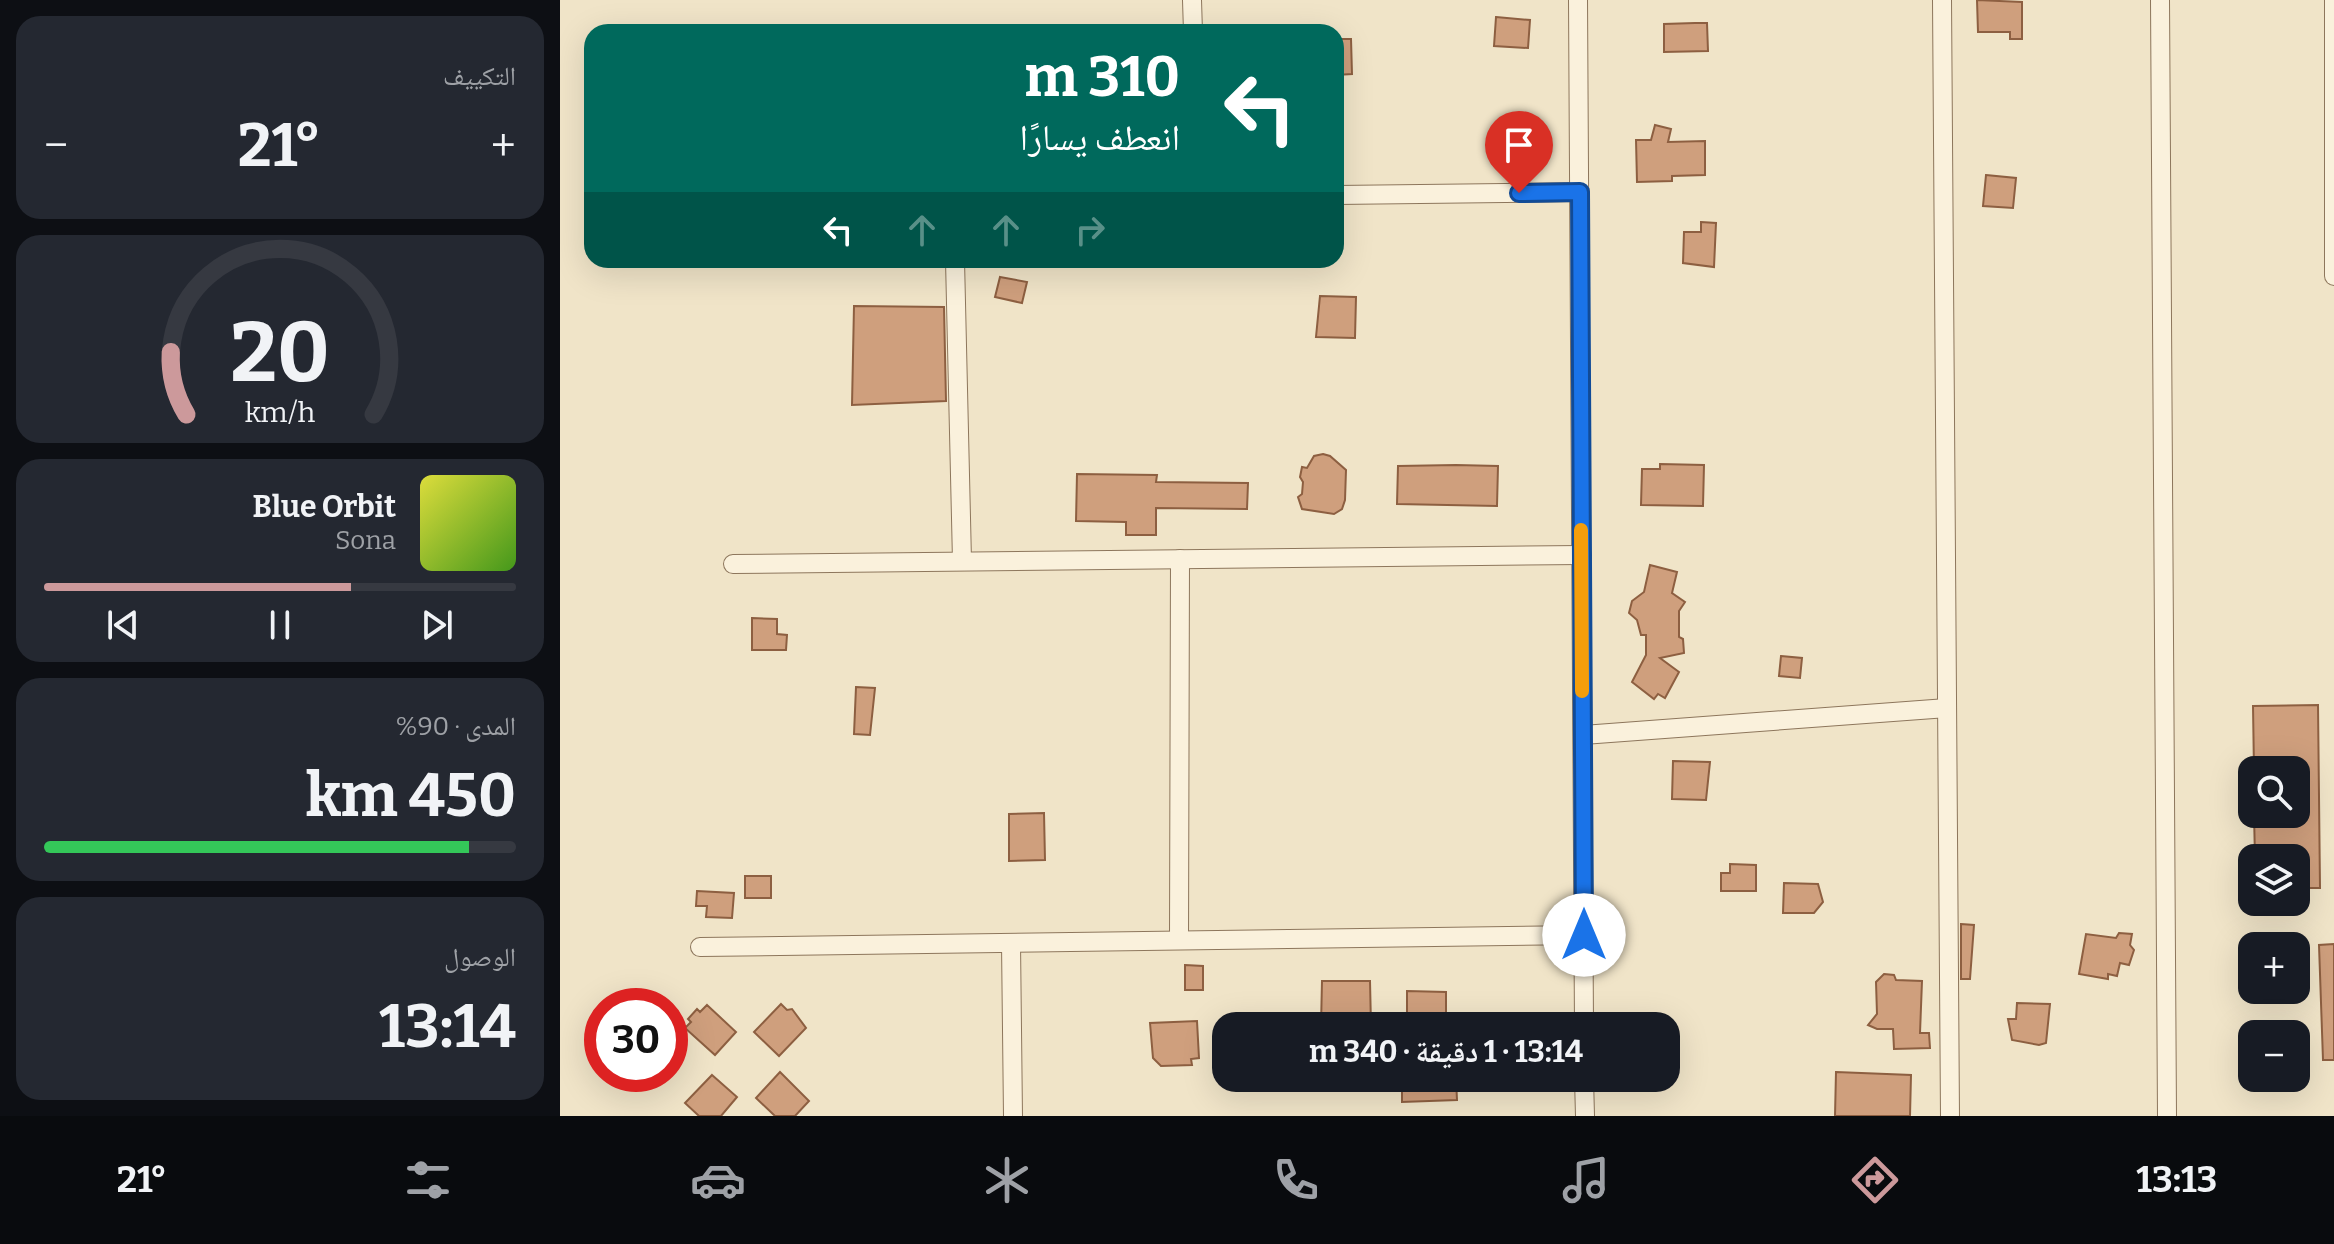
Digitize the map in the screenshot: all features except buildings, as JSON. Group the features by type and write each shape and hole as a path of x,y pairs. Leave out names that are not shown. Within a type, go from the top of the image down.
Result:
{"street":[{"path":"1192,0 1193,24"},
{"path":"1578,0 1584,1012"},
{"path":"1942,0 1950,1116"},
{"path":"2160,0 2167,1116"},
{"path":"2334,0 2334,276"},
{"path":"1344,195 1580,192"},
{"path":"955,268 962,561"},
{"path":"733,564 1582,555"},
{"path":"1179,940 1180,559"},
{"path":"1583,735 1947,708"},
{"path":"700,947 1584,935"},
{"path":"1011,943 1013,1116"},
{"path":"1584,1092 1585,1116"}],"slow traffic":[{"path":"1581,530 1582,691"}],"route":[{"path":"1519,193 1580,192 1584,935"}]}
